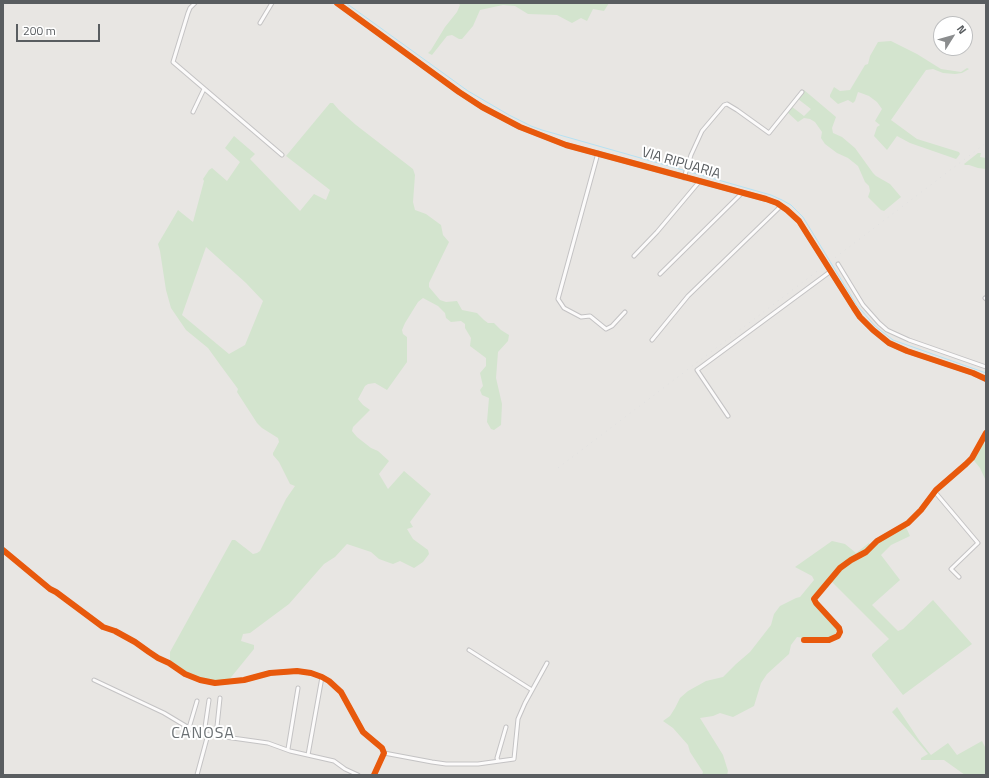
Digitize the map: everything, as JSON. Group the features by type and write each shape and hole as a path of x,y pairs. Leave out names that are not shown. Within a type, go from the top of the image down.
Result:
{"street":[{"path":"195,3 190,8 188,13 173,62 282,155"},
{"path":"260,23 272,3"},
{"name":"VIA RIPUARIA","path":"337,3 459,92 482,107 520,127 544,137 598,153 684,176 699,182 742,194 766,199 787,210 799,221 860,317 873,330 889,343 907,351 973,373 986,379"},
{"path":"193,112 204,89"},
{"path":"684,176 691,155 702,131 724,105 727,104 737,110 769,133 802,92"},
{"path":"598,153 558,299 564,308 581,317 590,316 606,329 612,326 625,312"},
{"path":"634,256 657,232 699,182"},
{"path":"660,274 742,194"},
{"path":"652,340 688,296 780,206"},
{"path":"838,264 862,304 879,323 889,331 909,340 986,367"},
{"path":"728,416 696,370 831,271"},
{"path":"804,640 830,640 838,636 840,632 839,628 814,599 840,568 850,560 866,552 877,541 908,523 921,510 935,492 972,458 986,433"},
{"path":"935,492 978,543 951,569 959,577"},
{"path":"3,550 50,589 103,627 131,639 185,674 200,680 214,683 244,680 282,671 297,671 322,677 341,692 361,728 382,748 384,752 432,762 446,764 478,764 514,760 518,719 547,663"},
{"path":"470,650 532,690"},
{"path":"308,755 322,677"},
{"path":"94,680 164,713 189,728 204,734 268,743 334,761 358,775"},
{"path":"288,749 298,688"},
{"path":"216,736 220,698"},
{"path":"197,775 207,738 204,734 208,700"},
{"path":"189,728 197,701"},
{"path":"498,761 497,758 506,727"},
{"path":"374,775 384,752"}],"green space":[{"path":"458,3 609,3 604,11 593,9 587,21 581,18 572,23 557,15 528,14 515,6 503,5 480,10 473,26 462,39 452,35 447,36 432,55 428,53 457,12 460,5"},
{"path":"891,41 917,54 941,69 961,72 967,68 969,69 962,73 955,74 943,73 933,69 926,70 891,120 917,139 959,152 960,154 956,159 910,143 897,136 887,150 874,136 877,127 880,125 875,121 882,109 877,102 869,96 858,92 853,103 848,100 838,104 830,97 834,87 840,91 850,90 865,65 868,64 870,56 878,42"},
{"path":"804,90 836,117 832,128 833,133 842,137 855,148 873,173 890,184 901,197 884,211 881,210 868,197 870,191 869,186 865,182 858,166 825,144 821,138 822,132 815,122 804,118 798,122 787,112 791,106 804,116 811,109 798,99"},
{"path":"330,103 333,103 356,125 413,169 415,175 413,202 415,210 426,214 441,225 443,235 449,242 429,283 429,287 440,300 446,302 457,301 462,310 477,313 488,323 494,323 509,335 508,341 498,352 496,378 502,404 501,425 494,430 491,429 487,422 489,398 482,395 480,390 483,386 480,373 486,366 486,358 470,346 471,338 465,328 465,324 461,321 451,322 446,318 445,313 438,306 423,298 418,302 402,330 403,334 407,337 407,362 387,390 375,383 365,386 358,399 370,410 353,427 352,431 357,437 371,448 378,451 389,461 379,474 388,489 404,471 431,494 410,522 413,527 407,529 413,539 428,550 429,554 423,562 414,568 400,561 393,564 390,563 379,559 371,552 347,544 335,557 324,564 289,604 250,633 243,634 241,641 254,645 254,649 228,681 206,680 182,671 170,660 170,652 232,540 235,540 253,554 260,551 286,499 295,486 290,484 279,462 273,455 279,442 278,438 257,423 237,392 238,389 208,348 186,330 171,308 166,290 158,244 178,210 193,222 204,181 203,179 209,170 212,168 227,181 240,162 225,148 234,136 255,154 250,159 300,211 314,194 326,200 330,190 286,156","holes":["206,247 246,283 263,301 245,345 229,354 182,315"]},
{"path":"978,153 981,153 980,157 986,158 986,169 964,164"},
{"path":"981,441 986,445 986,481 980,468 972,458"},
{"path":"905,525 910,536 891,545 881,555 900,580 872,605 898,631 903,629 933,600 972,644 903,695 872,656 872,654 889,639 829,579 833,574 881,539"},
{"path":"832,541 845,544 856,553 869,543 871,545 830,575 812,601 836,628 836,633 829,638 797,637 791,645 789,654 767,674 761,683 754,706 733,717 720,713 713,716 700,718 723,755 728,771 727,775 702,775 703,772 690,752 688,745 673,728 663,721 670,716 680,698 688,691 706,681 723,677 750,652 771,625 774,614 780,606 800,597 814,580 812,576 795,567"},
{"path":"897,707 931,755 948,743 957,755 982,741 986,749 986,775 965,775 944,760 921,760 921,758 928,754 892,712"}],"waterway":[{"path":"346,3 468,91 531,126 771,195 791,205 803,217 856,304 875,326 893,340 986,373"}],"railway":[{"path":"558,468 986,143"}],"cycle path":[{"path":"337,3 459,92 482,107 520,127 566,145 777,203 799,221 860,317 873,330 889,343 907,351 973,373 986,379"},
{"path":"804,640 829,640 838,636 840,632 839,628 814,599 840,568 866,552 877,541 908,523 921,510 936,490 972,458 986,433"},
{"path":"3,550 50,589 103,627 115,631 135,642 185,674 200,680 215,683 244,680 270,673 297,671 311,673 329,681 341,692 363,732 382,748 384,753 374,775"}],"district":[{"name":"CANOSA","path":"203,734"}]}
